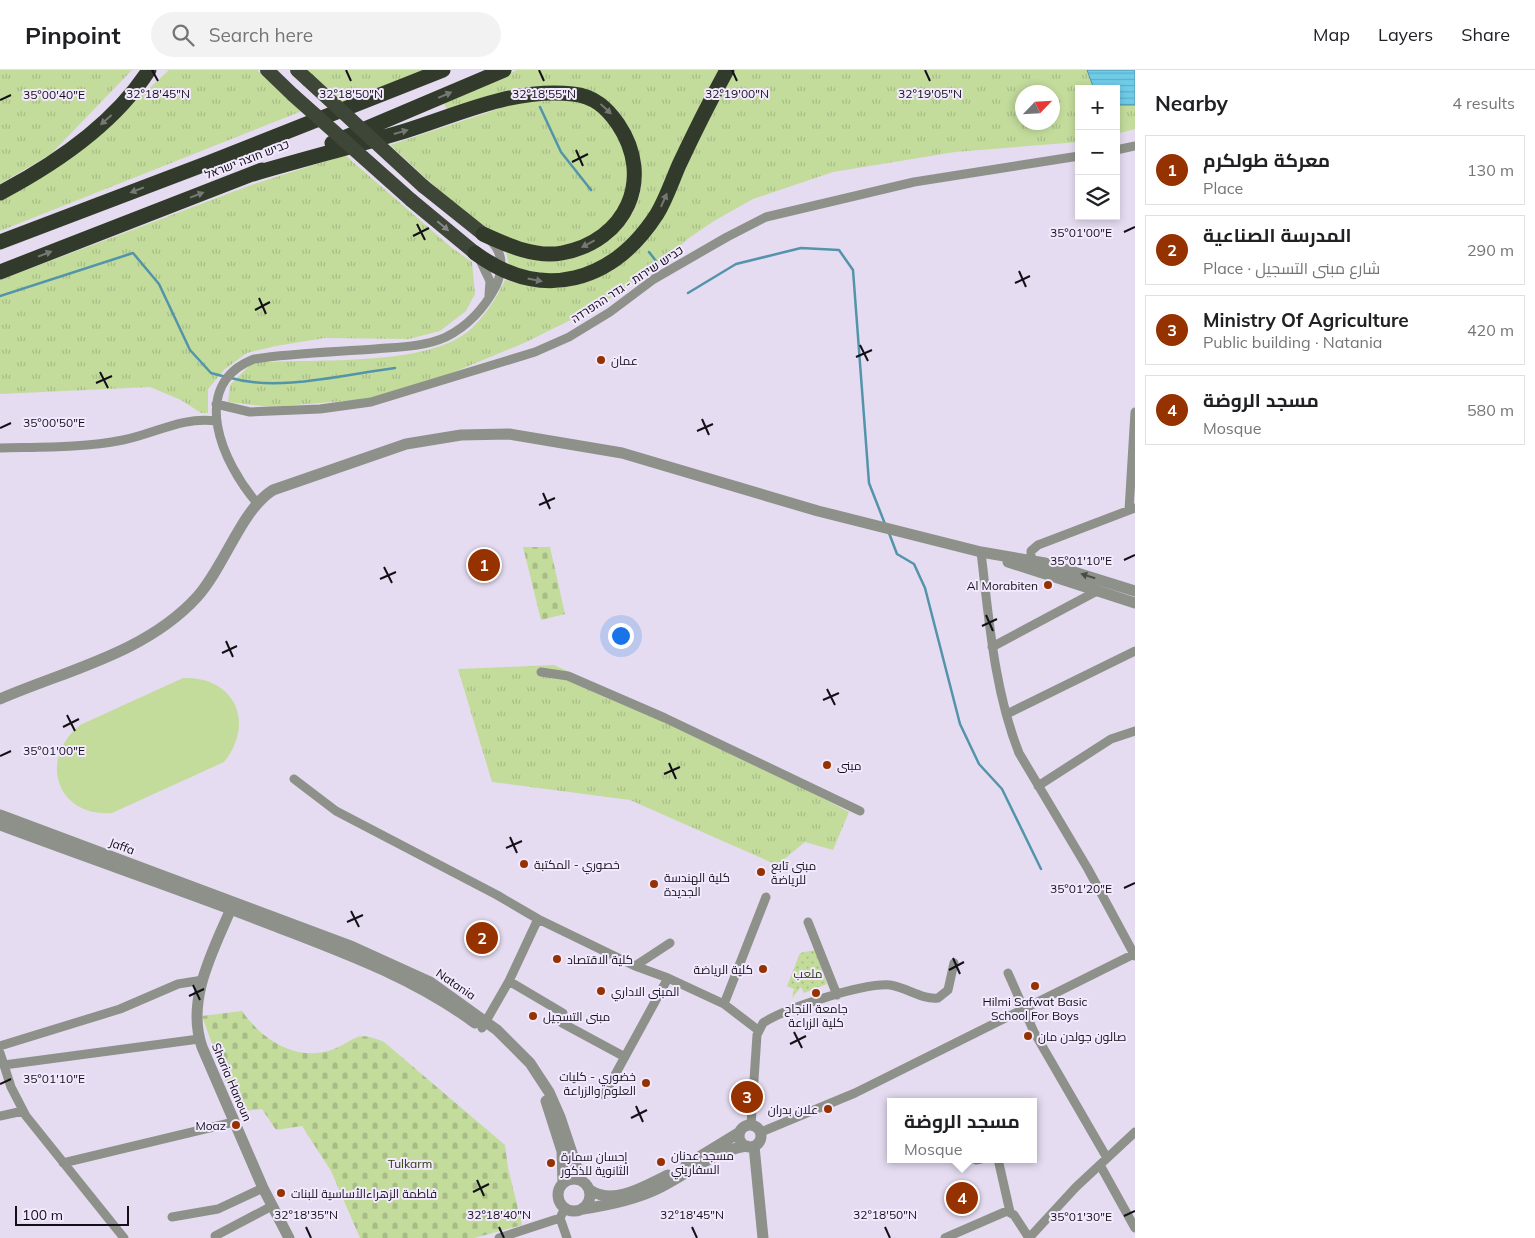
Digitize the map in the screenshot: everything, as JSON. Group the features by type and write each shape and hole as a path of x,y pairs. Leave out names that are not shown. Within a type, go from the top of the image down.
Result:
{"highway":[{"path":"134,94 149,70"},
{"path":"0,194 82,140 160,70"},
{"path":"267,70 411,200 475,253 502,270 539,280 558,282 579,277 599,269 621,255 640,237 658,212 703,115 727,70"},
{"path":"253,174 404,131 512,96 544,93 573,94 598,102 610,113 631,149 635,166 635,185 629,204 619,220 608,230 584,246 561,253 524,250 483,234 422,186 308,80 297,70"},
{"name":"כביש חוצה ישראל","path":"0,242 208,163 443,70"},
{"name":"כביש חוצה ישראל","path":"0,272 364,130 504,70"}],"street":[{"path":"1120,149 1135,146"},
{"name":"כביש שירות - גדר ההפרדה","path":"216,404 250,412 320,408 371,402 535,352 569,337 610,312 654,279 727,237 766,218 914,182 1075,157"},
{"path":"257,503 236,473 223,446 216,421 216,404 223,382 240,364 271,356 416,346 432,342 463,326 489,298 502,270 497,248 483,234"},
{"path":"475,253 490,281 489,298"},
{"path":"1031,561 1031,551 1038,545 1132,509 1135,412"},
{"path":"0,448 79,446 123,440 189,421 200,419 216,421"},
{"path":"0,699 123,650 166,625 197,597 214,575 257,503 273,490 406,444 461,435 509,434 622,454 818,511 981,552 1031,561 1135,591"},
{"path":"981,552 1135,604"},
{"path":"761,1132 855,1092 1135,955 1020,753 1007,714 992,647 981,552"},
{"path":"992,647 1095,592"},
{"path":"1007,714 1135,651"},
{"path":"542,672 568,676 666,718 860,811"},
{"path":"1038,786 1111,739 1133,730"},
{"path":"294,779 336,812 498,894 538,919 635,966 668,978 724,1004 758,1030"},
{"name":"Jaffa","path":"0,815 232,905"},
{"name":"Jaffa","path":"0,825 232,905"},
{"path":"724,1004 766,897"},
{"name":"Sharia Hanoun","path":"232,905 204,980 196,1010 199,1039 263,1188 289,1238"},
{"name":"Natania","path":"232,905 393,973 484,1025 525,1057 549,1092 560,1117 582,1180"},
{"path":"484,1025 538,919"},
{"path":"808,922 837,995"},
{"path":"635,966 670,943"},
{"path":"751,1125 758,1030 769,1019 837,995 876,986 890,985 930,998 938,998 948,990 954,963"},
{"path":"1008,973 1026,1009 1034,1032 1104,1161 1135,1228"},
{"path":"604,1096 668,978"},
{"path":"0,1046 120,1009 178,984 204,980"},
{"path":"508,981 563,1013 562,1023 625,1057"},
{"name":"Natania","path":"484,1025 521,1061 542,1092 562,1151 563,1184"},
{"path":"3,1070 199,1039"},
{"path":"0,1052 3,1070 23,1111 124,1238"},
{"path":"0,1116 23,1111"},
{"path":"63,1163 234,1122"},
{"path":"499,1238 563,1213 608,1205 644,1195 728,1151 751,1146 761,1139 761,1132 757,1127 751,1125 744,1126 740,1132 674,1172 640,1188 607,1197 590,1190 582,1180 569,1179 563,1184 558,1197 563,1213 567,1238"},
{"path":"740,1132 740,1139 751,1146"},
{"path":"999,1163 1010,1212 1029,1238 1135,1132"},
{"path":"751,1146 763,1238"},
{"path":"172,1217 218,1209 263,1188"},
{"path":"584,1209 590,1200 590,1190"},
{"path":"215,1236 272,1206"},
{"path":"945,1238 1003,1212 1010,1212"}],"green space":[{"path":"0,70 132,70 51,154 0,184"},
{"path":"169,70 257,70 302,111 0,231 0,199 126,110"},
{"path":"307,70 432,70 343,104"},
{"path":"517,70 721,70 653,209 636,233 618,250 596,264 558,276 509,267 506,250 529,258 625,223 635,208 638,199 642,172 641,164 635,141 624,120 609,103 594,97 556,89 527,87 447,109 443,102"},
{"path":"728,70 1135,70 1135,129 1120,133 1120,85 1075,85 1075,142 955,152 833,172 753,199 714,221 689,238 652,271 595,308 524,343 394,397 270,407 228,402 230,385 258,357 270,362 348,360 406,354 433,348 456,340 473,327 491,305 505,280 544,288 559,288 591,279 636,245"},
{"path":"572,99 592,105 606,116 626,150 630,184 615,217 600,231 582,241 560,248 541,248 505,238 486,227 454,204 390,145 525,100"},
{"path":"345,155 452,248 472,262 475,294 466,311 440,331 409,339 325,338 247,353 225,369 208,389 208,413 201,413 181,400 150,387 0,394 0,280 251,185"},
{"path":"523,547 550,547 565,614 541,620"},
{"path":"554,665 666,716 849,812 833,850 805,842 777,865 630,800 492,782 458,669"},
{"path":"183,678 201,679 215,685 227,693 235,704 239,717 238,732 234,747 224,762 112,813 93,812 77,806 66,796 59,783 57,769 59,754 67,739 80,725"},
{"name":"ملعب","path":"815,950 827,984 804,993 801,987 792,998 794,989 787,986 800,953"},
{"name":"Tulkarm","path":"242,1011 250,1022 270,1039 294,1051 321,1053 362,1036 384,1042 505,1145 508,1168 522,1225 474,1238 360,1238 331,1171 302,1126 276,1130 262,1109 244,1111 225,1080 202,1016"}],"water":[{"path":"1087,70 1135,70 1135,105 1120,105 1120,85 1093,85"}],"waterway":[{"path":"540,107 561,152 591,190"},
{"path":"688,293 736,264 801,248 839,250 853,270 869,483 885,524"},
{"path":"649,252 656,261"},
{"path":"0,296 133,253 159,284 190,350 211,373 226,377"},
{"path":"231,378 250,382 291,383 395,368"},
{"path":"889,533 897,554 914,564 925,588 960,724 979,764 1002,789 1041,869"}],"place":[{"name":"عمان","path":"601,360"},
{"name":"معركة طولكرم","path":"484,565"},
{"name":"Al Morabiten","path":"1048,585"},
{"name":"مبنى","path":"827,765"},
{"name":"خصوري - المكتبة","path":"524,864"},
{"name":"مبنى تابع للرياضة","path":"761,872"},
{"name":"كلية الهندسة الجديدة","path":"654,884"},
{"name":"المدرسة الصناعية","path":"482,938"},
{"name":"كلية الاقتصاد","path":"557,959"},
{"name":"كلية الرياضة","path":"763,969"},
{"name":"Hilmi Safwat Basic School For Boys","path":"1035,986"},
{"name":"المبنى الاداري","path":"601,991"},
{"name":"جامعة النجاح كلية الزراعة","path":"816,993"},
{"name":"مبنى التسجيل","path":"533,1016"},
{"name":"صالون جولدن مان","path":"1028,1036"},
{"name":"خضوري - كليات العلوم والزراعة","path":"646,1083"},
{"name":"Ministry Of Agriculture","path":"747,1097"},
{"name":"علان بدران","path":"828,1109"},
{"name":"Moaz","path":"236,1125"},
{"name":"مسجد عدنان السفاريني","path":"661,1162"},
{"name":"إحسان سمارة الثانوية للذكور","path":"551,1163"},
{"name":"فاطمة الزهراءالأساسية للبنات","path":"281,1193"},
{"name":"مسجد الروضة","path":"962,1198"}]}
